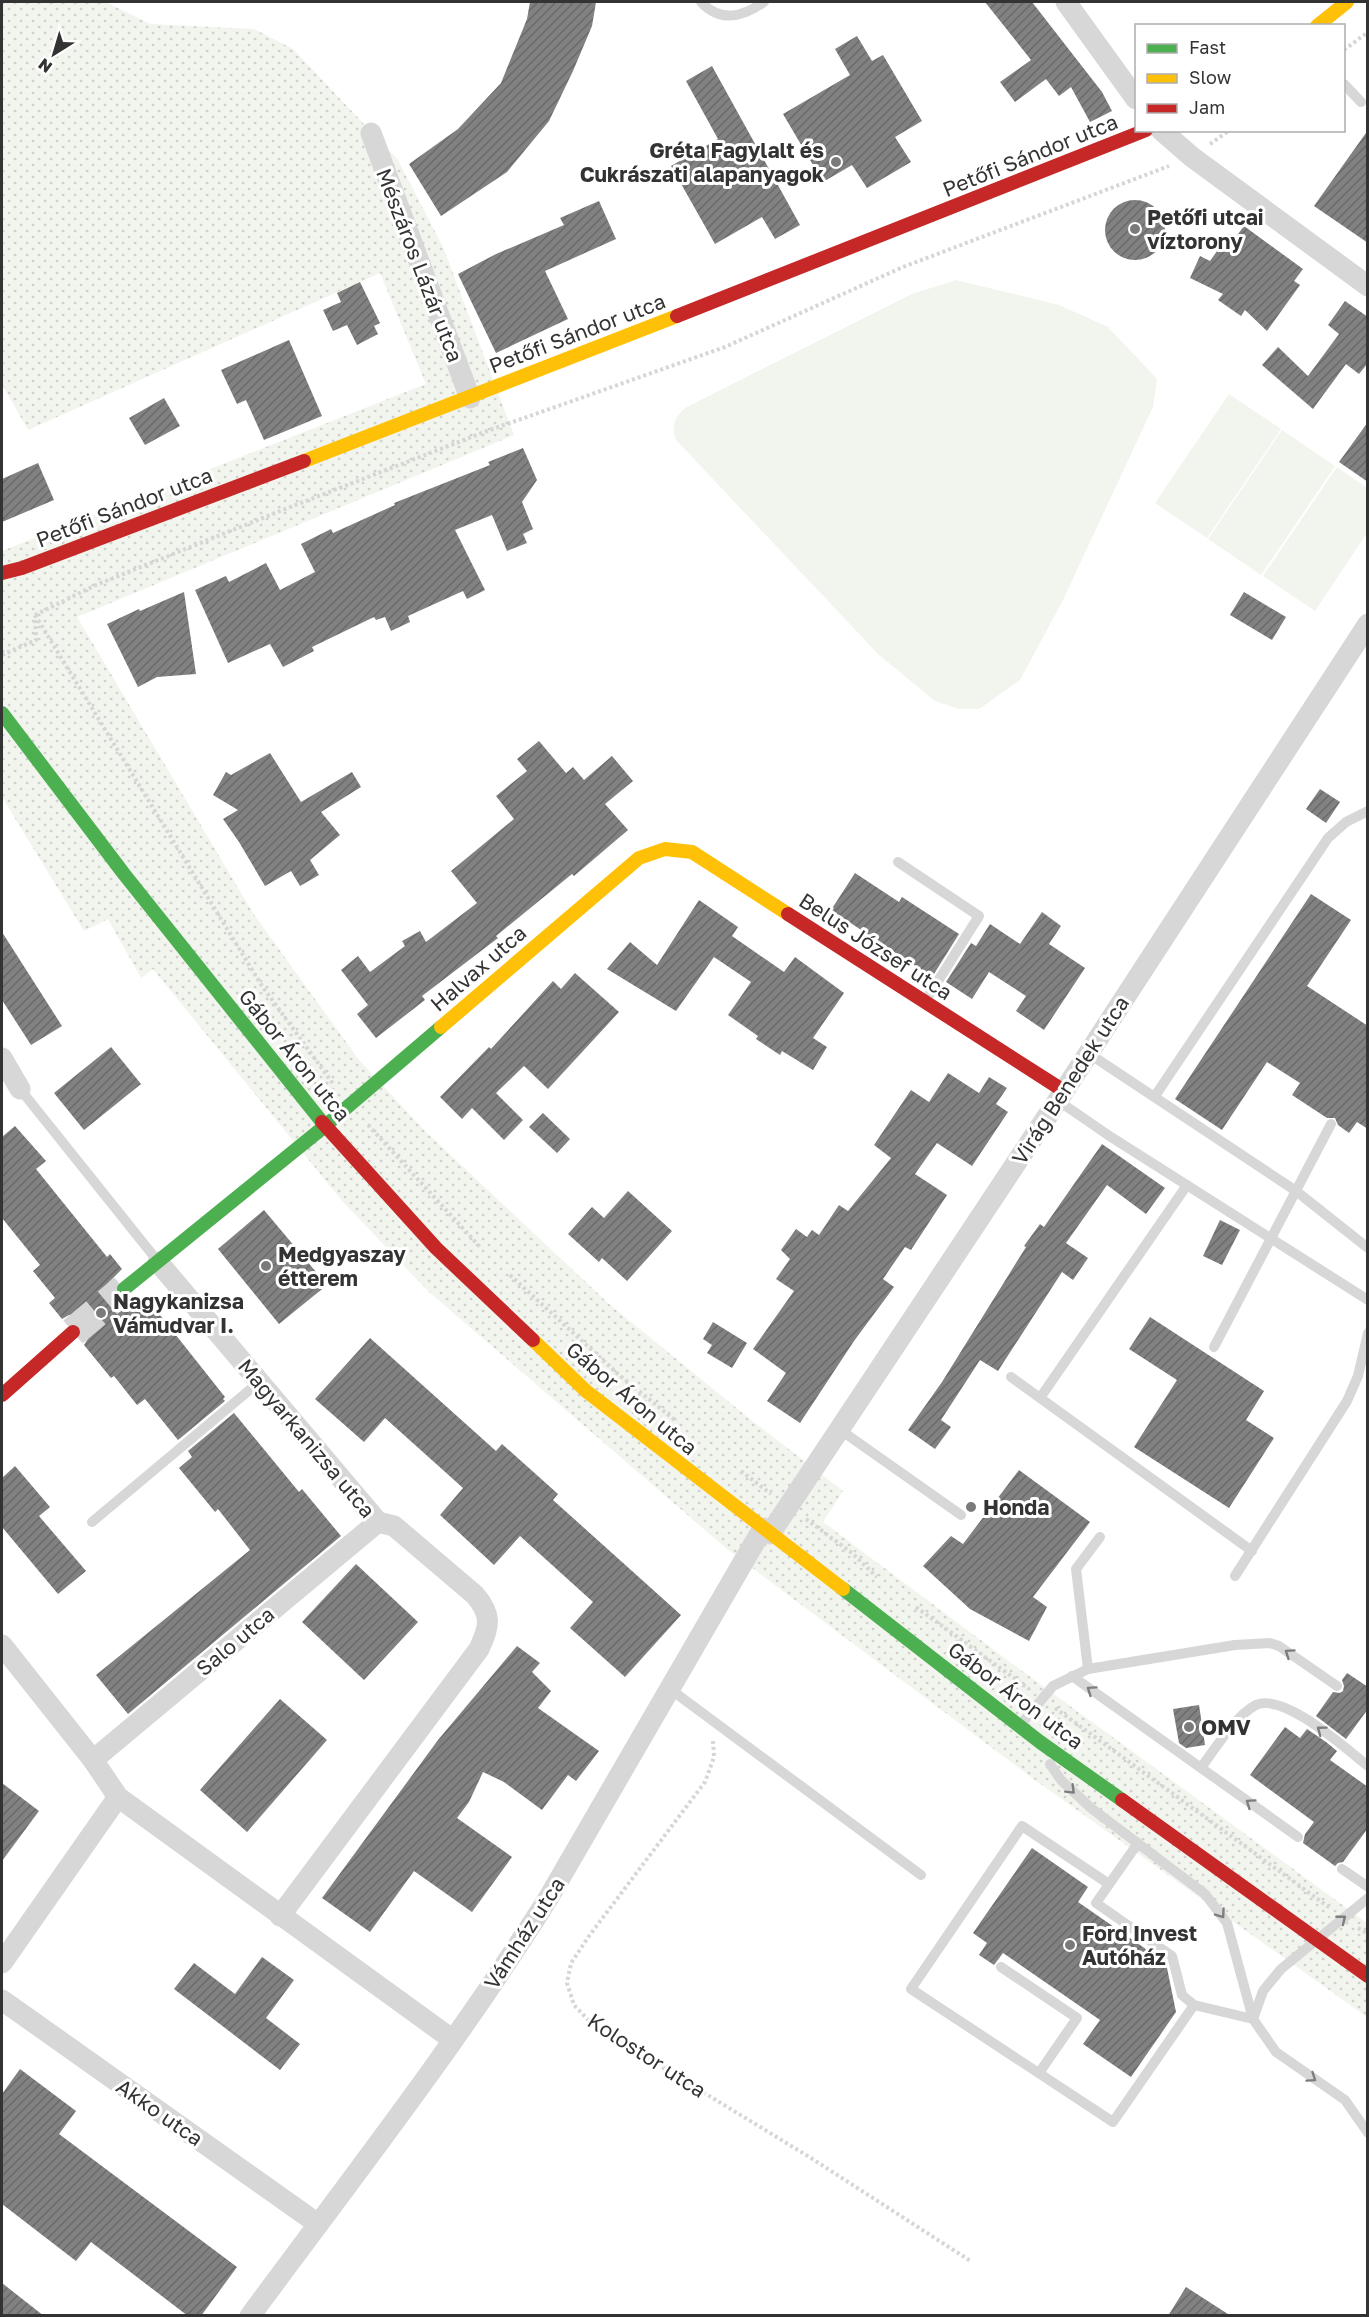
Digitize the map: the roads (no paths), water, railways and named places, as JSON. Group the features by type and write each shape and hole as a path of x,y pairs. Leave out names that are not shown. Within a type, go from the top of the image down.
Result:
{"street":[{"path":"1065,2 1135,96"},
{"path":"1320,24 1347,2"},
{"name":"Petőfi Sándor utca","path":"2,573 22,568 470,398 1141,132"},
{"path":"1163,132 1191,157 1368,286"},
{"name":"Mészáros Lázár utca","path":"370,133 470,398"},
{"name":"Petőfi Sándor utca","path":"2,585 22,568"},
{"name":"Virág Benedek utca","path":"766,1531 788,1506 1061,1095 1368,624"},
{"name":"Gábor Áron utca","path":"2,713 124,874 325,1126 436,1248 586,1391 1040,1742 1368,1976"},
{"name":"Belus József utca","path":"662,848 676,847 692,852 1061,1095"},
{"name":"Halvax utca","path":"124,1289 349,1106 639,858 662,848"},
{"path":"2,1058 20,1089"},
{"name":"Magyarkanizsa utca","path":"158,1262 378,1522 394,1526 475,1595 486,1608 488,1622 486,1634 479,1649 280,1916"},
{"path":"2,1395 73,1332"},
{"name":"Salo utca","path":"93,1760 378,1522"},
{"name":"Vámház utca","path":"249,2316 453,2040 518,1946 766,1531"},
{"path":"2,1645 93,1760 118,1797 453,2040"},
{"path":"2,1963 118,1797"},
{"name":"Akko utca","path":"2,2000 318,2224"}],"lane":[{"path":"701,2 712,10 728,15 743,15 764,2"},
{"path":"1345,85 1361,102"},
{"path":"1155,1096 1328,838 1346,822 1368,811"},
{"path":"898,862 979,916 924,1003"},
{"path":"1088,1053 1296,1191 1368,1248"},
{"path":"20,1089 158,1262"},
{"path":"1061,1095 1111,1137 1368,1300"},
{"path":"1214,1347 1331,1124"},
{"path":"1040,1398 1188,1185"},
{"path":"1235,1576 1347,1401 1358,1376 1368,1333"},
{"path":"1011,1377 1252,1551"},
{"path":"92,1522 260,1382"},
{"path":"839,1429 961,1515"},
{"path":"1088,1669 1076,1569 1100,1537"},
{"path":"1020,1726 1053,1686 1088,1669 1234,1646 1270,1643 1279,1646 1337,1686"},
{"path":"1071,1676 1298,1837"},
{"path":"670,1689 921,1875"},
{"path":"1201,1768 1241,1717 1256,1705 1264,1703 1291,1710 1368,1766"},
{"path":"1040,1742 1048,1760 1072,1791 1091,1808 1205,1894 1227,1923 1253,2019 1276,2052 1345,2100 1368,2133"},
{"path":"1109,1884 1022,1826 911,1989 1113,2122 1194,2005"},
{"path":"1138,1843 1096,1903 1172,1956 1182,1995 1194,2005 1253,2019"},
{"path":"1342,1869 1368,1887"},
{"path":"1253,2019 1263,1991 1271,1979 1316,1939 1368,1898"},
{"path":"1001,1966 1077,2018 1038,2073"}],"tunnel":[{"path":"73,1332 124,1289"}],"place":[{"name":"Gréta Fagylalt és Cukrászati alapanyagok","path":"836,162"},
{"name":"Petőfi utcai víztorony","path":"1135,229"},
{"name":"Medgyaszay étterem","path":"266,1266"},
{"name":"Nagykanizsa Vámudvar I.","path":"101,1313"},
{"name":"Honda","path":"971,1507"},
{"name":"OMV","path":"1189,1727"},
{"name":"Ford Invest Autóház","path":"1070,1945"}]}
